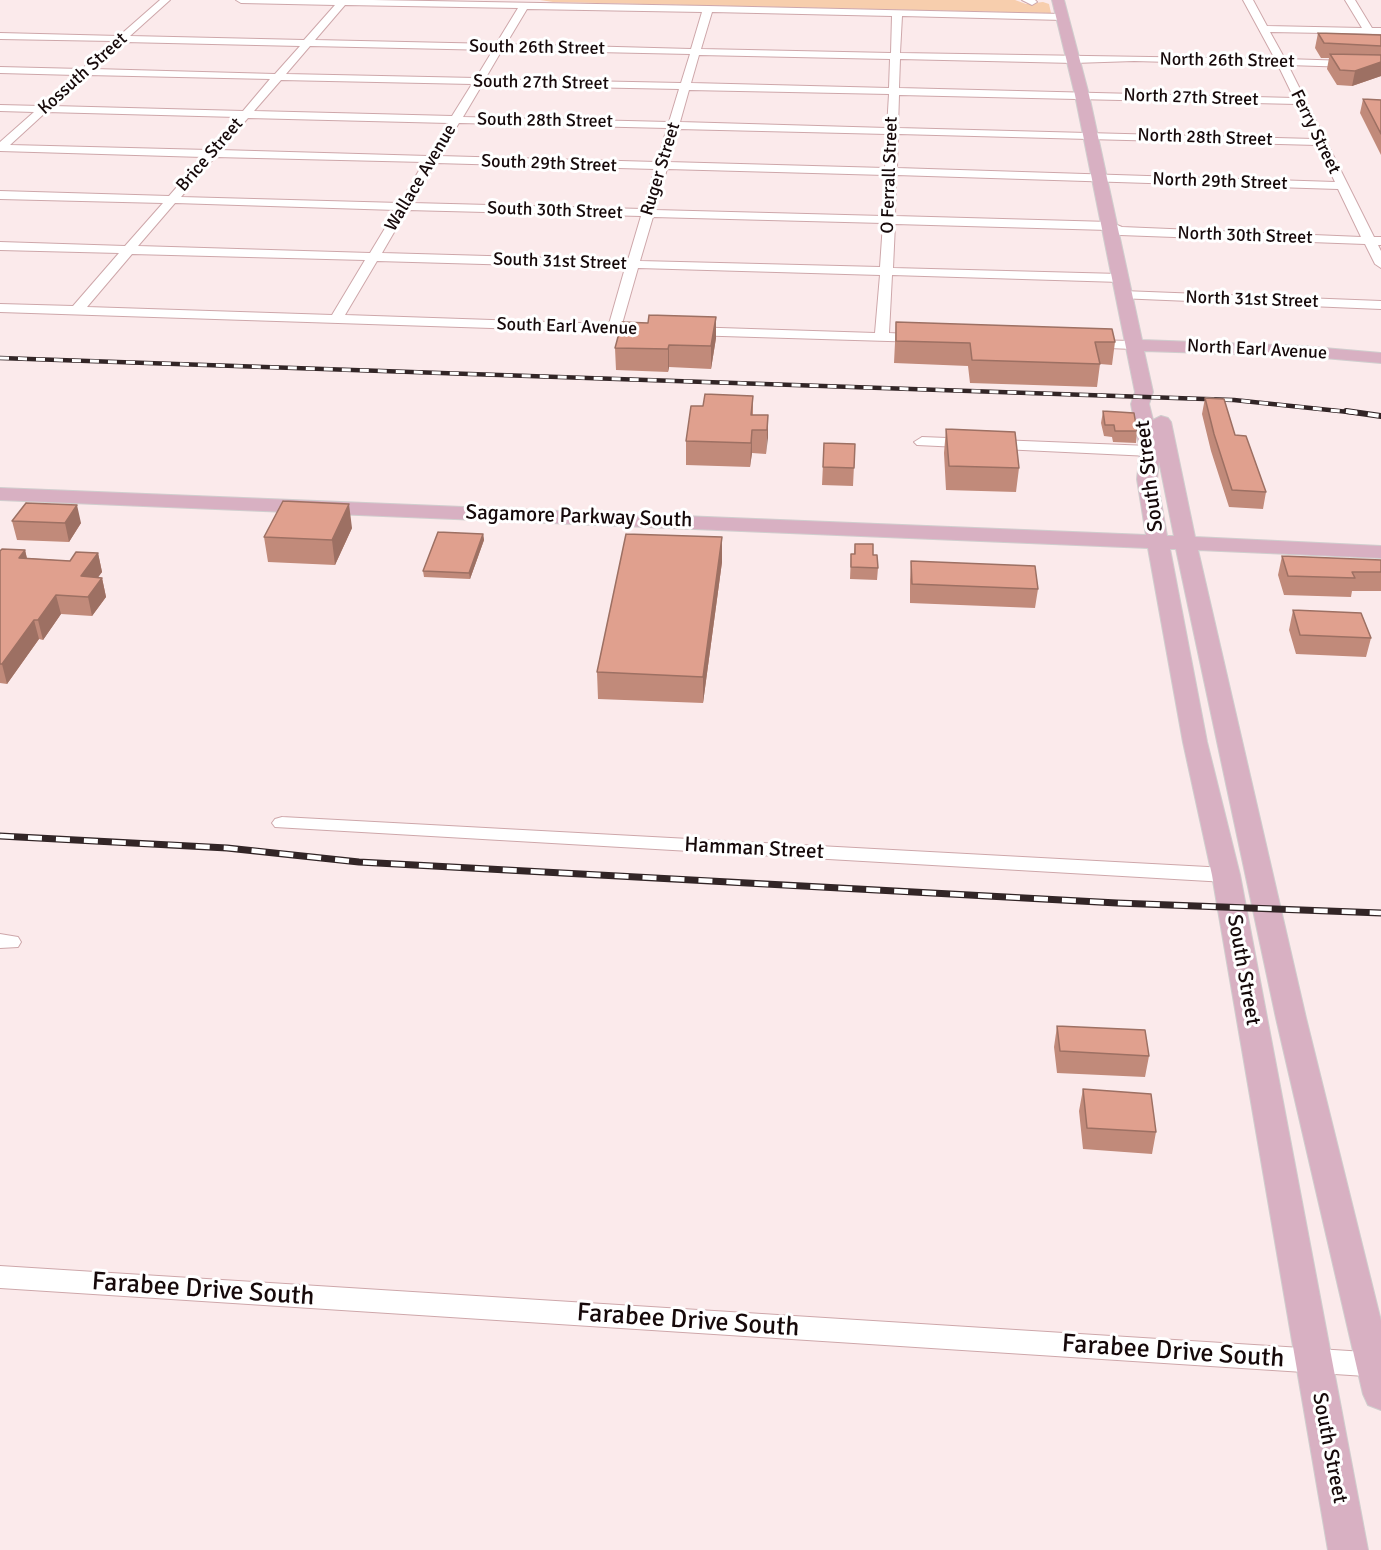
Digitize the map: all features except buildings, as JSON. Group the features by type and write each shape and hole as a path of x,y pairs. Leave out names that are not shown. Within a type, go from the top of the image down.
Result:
{"main road":[{"name":"South Street","path":"1058,0 1082,96 1144,392 1140,404 1150,451 1147,479 1156,535 1195,742 1226,875 1312,1361 1348,1550"},
{"name":"North Earl Avenue","path":"1133,345 1301,351 1381,358"},
{"name":"South Street","path":"1144,392 1157,403 1184,536 1291,1018 1337,1216 1379,1374"},
{"name":"Sagamore Parkway South","path":"0,481 1156,535"},
{"name":"Sagamore Parkway South","path":"0,494 622,518 1156,535"},
{"path":"1156,535 1381,537"},
{"path":"1184,536 1381,552"},
{"path":"1251,1017 1291,1018"}],"street":[{"name":"Kossuth Street","path":"0,148 165,0"},
{"path":"241,0 524,4 1063,17"},
{"name":"Ferry Street","path":"1248,0 1342,186 1375,241 1381,264"},
{"path":"1350,0 1369,31"},
{"name":"Brice Street","path":"76,311 343,1"},
{"name":"Wallace Avenue","path":"336,319 524,4"},
{"name":"Ruger Street","path":"614,328 708,9"},
{"name":"O Ferrall Street","path":"882,336 897,13"},
{"path":"1262,28 1381,32"},
{"name":"South 26th Street","path":"0,36 1074,60"},
{"name":"North 26th Street","path":"1074,60 1134,58 1381,65"},
{"name":"South 27th Street","path":"0,70 1082,96"},
{"name":"North 27th Street","path":"1082,96 1300,101"},
{"name":"South 28th Street","path":"0,108 1090,134"},
{"name":"North 28th Street","path":"1090,134 1320,142"},
{"name":"South 29th Street","path":"0,148 1099,177"},
{"name":"North 29th Street","path":"1099,177 1342,186"},
{"name":"South 30th Street","path":"0,195 1110,226"},
{"name":"North 30th Street","path":"1110,226 1122,231 1375,241"},
{"name":"South 31st Street","path":"0,246 884,272 1121,287"},
{"name":"North 31st Street","path":"1121,287 1381,305"},
{"name":"South Earl Avenue","path":"0,308 930,338"},
{"path":"1072,343 1133,345"},
{"path":"922,442 1150,451"},
{"name":"Hamman Street","path":"282,823 1226,875"},
{"name":"Farabee Drive South","path":"0,1277 1312,1361 1379,1374"}],"shaded area":[{"path":"540,0 1015,0 1026,4 1043,2 1049,4 1051,13 553,2"}],"railway":[{"path":"0,358 1234,400 1358,413"},
{"path":"1346,411 1381,416"},
{"path":"0,836 227,848 359,862 1117,903 1381,913"}]}
